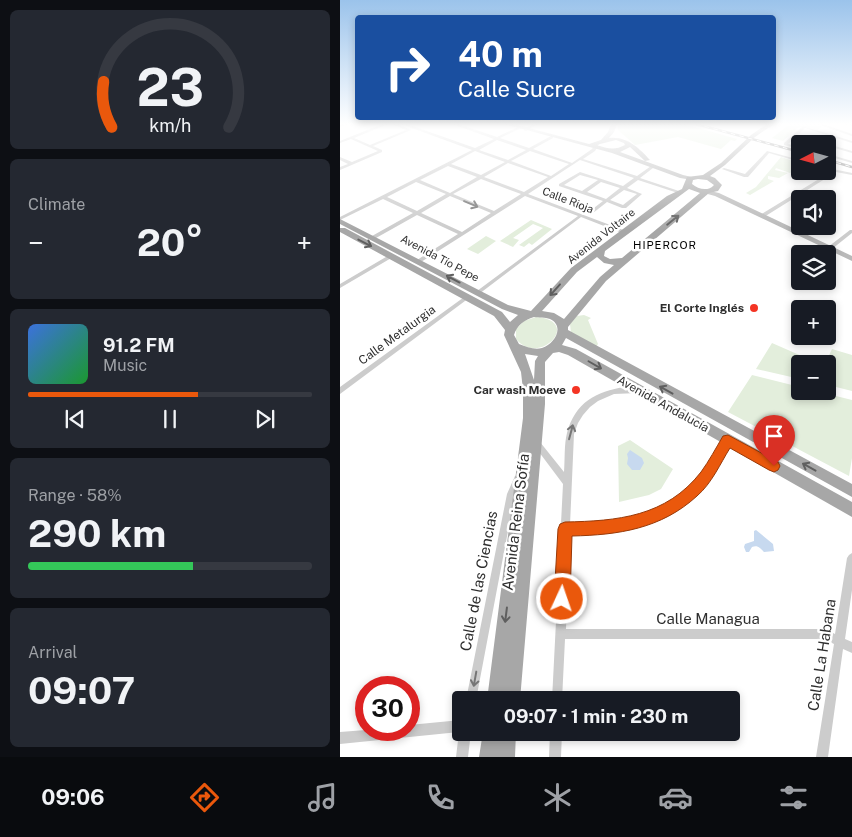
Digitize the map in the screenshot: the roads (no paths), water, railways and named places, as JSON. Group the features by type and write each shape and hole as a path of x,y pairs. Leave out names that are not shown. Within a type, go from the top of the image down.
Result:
{"main road":[{"path":"712,192 692,188 688,180 704,177 728,159"},
{"path":"713,180 734,159"},
{"path":"564,329 553,316 531,314 514,323 510,329 510,341 515,347 531,352 550,349 557,345 564,329 591,290 622,261 694,202 712,192 718,185 713,180 704,177"},
{"name":"Avenida Voltaire","path":"531,314 565,279 602,249 678,193 685,190 688,180"},
{"path":"678,193 688,196 694,202"},
{"name":"Avenida Tío Pepe","path":"340,220 510,310 531,314"},
{"name":"Avenida Tío Pepe","path":"340,229 498,314 510,329"},
{"path":"602,249 600,256 603,260 609,262 622,261"},
{"name":"Avenida Andalucía","path":"564,329 852,491"},
{"name":"Avenida Reina Sofía","path":"497,691 528,427 530,388 525,363 515,347"},
{"name":"Avenida Andalucía","path":"550,349 559,348 572,352 852,510"},
{"name":"Avenida Reina Sofía","path":"512,691 539,404 540,361 550,349"},
{"path":"489,757 491,741"},
{"path":"505,757 506,741"}],"street":[{"path":"343,159 352,164"},
{"path":"340,169 362,159"},
{"path":"340,220 456,159"},
{"path":"501,159 624,207 640,194 565,168"},
{"path":"374,237 513,159"},
{"path":"558,159 572,164"},
{"path":"419,261 579,159"},
{"path":"581,159 678,193"},
{"path":"634,159 688,180"},
{"path":"645,159 653,166"},
{"path":"724,169 746,176 761,159"},
{"name":"Calle Rioja","path":"449,163 625,231"},
{"path":"586,212 591,212 653,166"},
{"path":"836,171 852,174"},
{"path":"562,184 579,173"},
{"path":"416,180 494,214"},
{"path":"583,192 600,180"},
{"path":"762,216 820,180"},
{"path":"712,192 791,230"},
{"path":"383,197 462,234"},
{"path":"478,292 579,217"},
{"path":"834,245 852,231"},
{"path":"801,235 823,245"},
{"path":"836,251 852,259"},
{"path":"340,286 391,256"},
{"name":"Calle Metalurgia","path":"340,390 467,297"},
{"path":"557,691 566,481 570,434 582,410 601,395 618,391 638,390"},
{"path":"565,529 605,528 627,525 662,512 692,491 706,476 728,440"},
{"path":"535,442 566,481"},
{"name":"Calle de las Ciencias","path":"473,691 512,494 522,470"},
{"name":"Calle La Habana","path":"822,757 852,558"},
{"name":"Calle Managua","path":"560,634 824,634 840,640 852,648"},
{"path":"340,738 452,727"},
{"path":"462,757 464,741"},
{"path":"555,757 556,741"}],"water":[{"path":"630,450 642,458 644,463 640,470 632,470 627,464 627,454"},
{"path":"756,530 773,544 774,551 764,552 756,546 752,547 749,552 746,552 745,544 754,541 754,531"}],"railway":[{"path":"836,162 852,167"}],"place":[{"name":"El Corte Inglés","path":"754,308"},
{"name":"Car wash Moeve","path":"576,390"}],"district":[{"name":"HIPERCOR","path":"665,245"}]}
